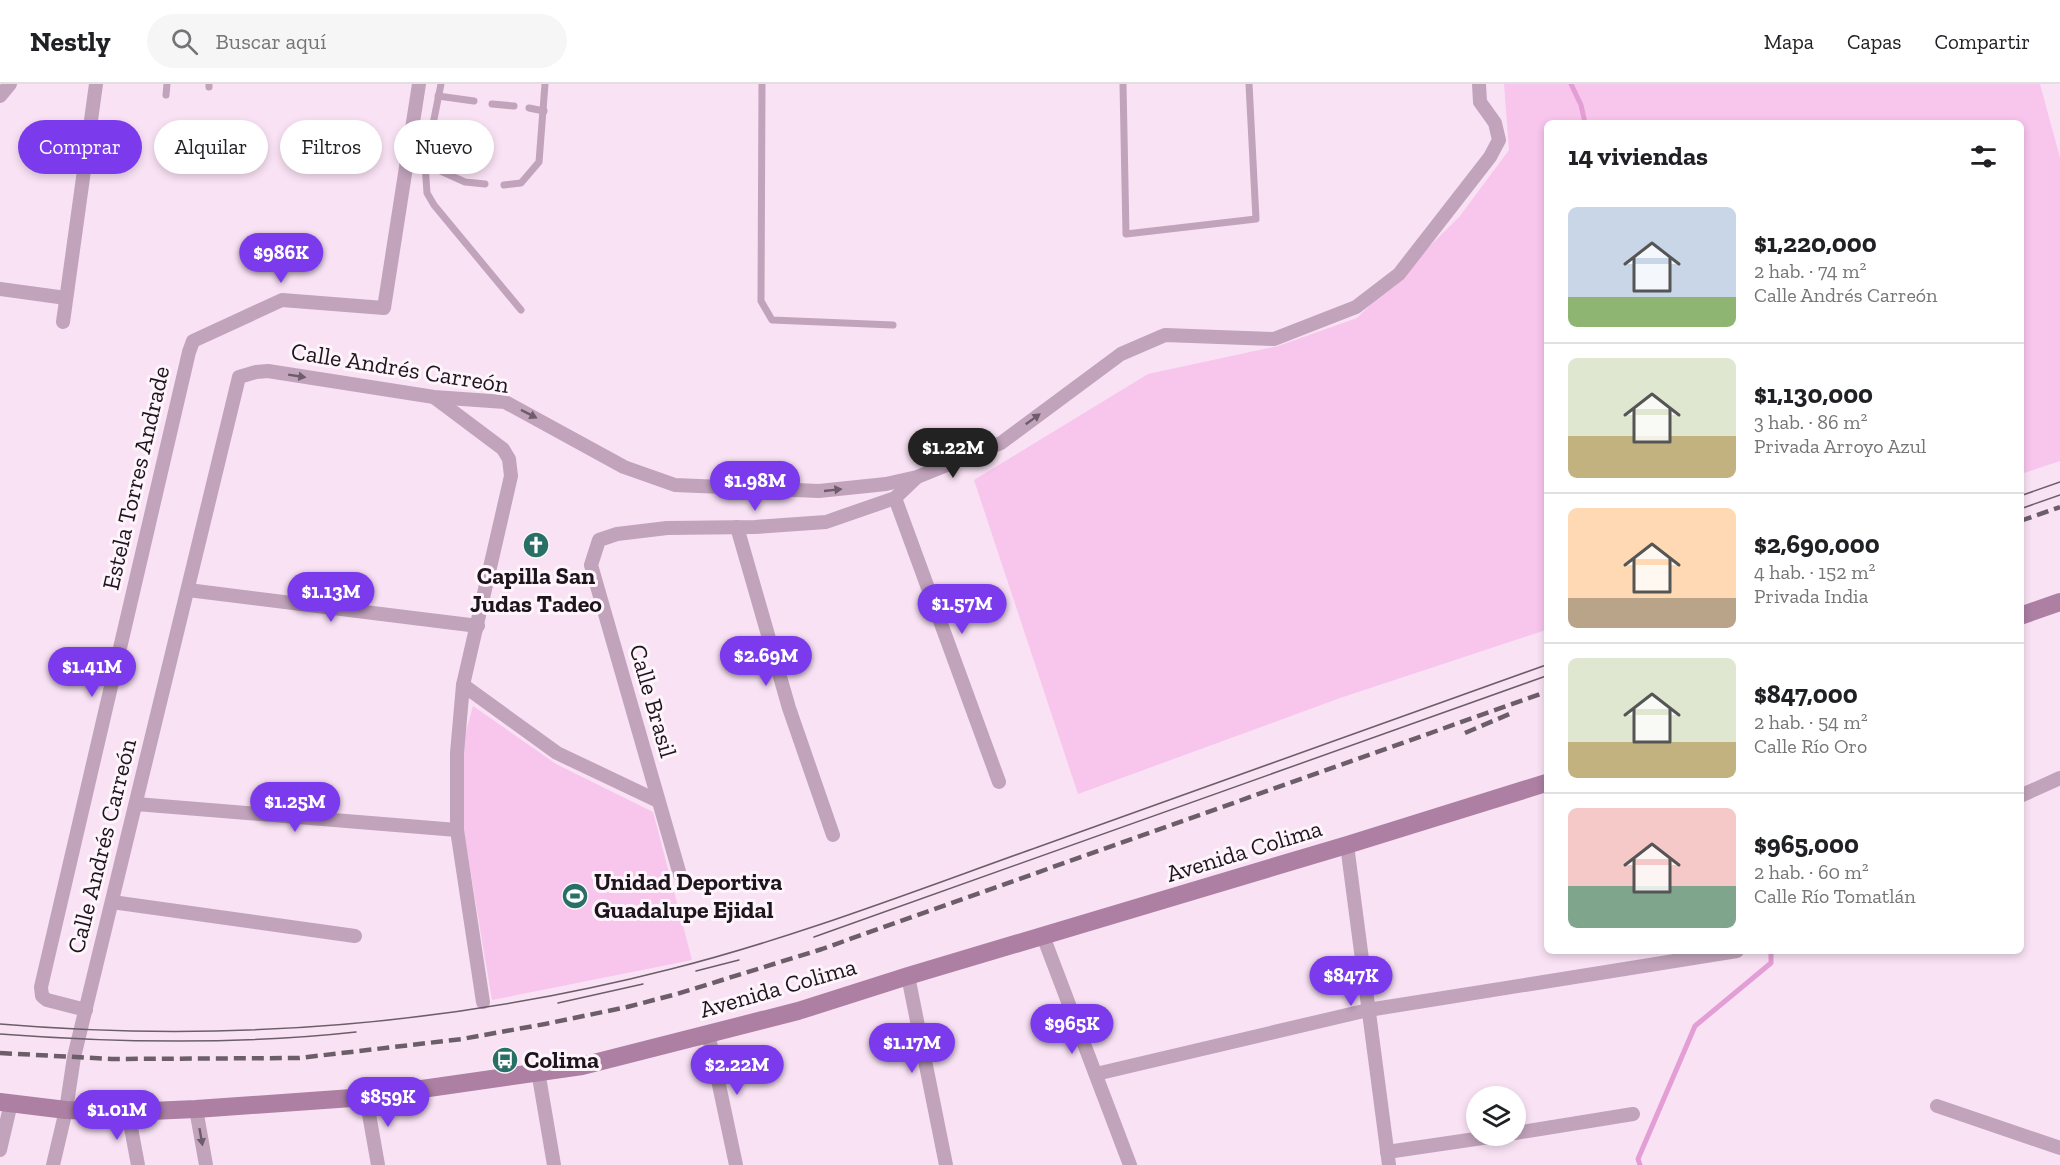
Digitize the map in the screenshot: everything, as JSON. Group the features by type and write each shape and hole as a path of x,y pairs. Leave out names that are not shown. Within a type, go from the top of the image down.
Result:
{"street":[{"path":"0,96 10,84"},
{"path":"63,321 96,84"},
{"name":"Estela Torres Andrade","path":"86,1010 47,1000 42,996 41,987 189,352 193,341 282,300 384,308 419,84"},
{"name":"Calle Andrés Carreón","path":"53,1165 66,1110 72,1068 239,377 268,371 434,397 505,402 624,467 675,485 819,491 886,484 917,477 1001,443 1121,354 1165,335 1274,339 1356,307 1399,273 1490,157 1499,140 1495,123 1480,102 1479,84"},
{"path":"0,289 66,298"},
{"path":"434,397 503,449 509,459 511,476 463,685 458,753 457,830 483,1002"},
{"path":"833,835 789,708 737,527 826,522 895,498 917,477"},
{"path":"895,498 999,782"},
{"name":"Calle Brasil","path":"680,875 591,565 599,540 617,534 667,528 737,527"},
{"path":"188,590 478,626"},
{"path":"2024,615 2060,602"},
{"path":"463,685 557,753 658,801"},
{"path":"2024,794 2060,778"},
{"name":"Avenida Colima","path":"6,1102 66,1110 128,1112 196,1109 366,1097 582,1066 798,1011 1544,784"},
{"path":"136,804 457,830"},
{"path":"1347,845 1388,1159 1466,1142"},
{"path":"112,902 355,936"},
{"path":"1043,936 1130,1165"},
{"path":"1096,1074 1368,1010 1718,954"},
{"path":"908,976 946,1165"},
{"path":"708,1033 736,1165"},
{"path":"538,1071 554,1165"},
{"path":"366,1097 378,1165"},
{"path":"0,1150 6,1102"},
{"path":"1937,1106 2060,1148"},
{"path":"196,1109 206,1165"},
{"path":"128,1112 138,1165"},
{"path":"1526,1131 1633,1114"}],"lane":[{"path":"166,95 167,84"},
{"path":"433,120 441,84"},
{"path":"504,185 521,183 539,162 545,84"},
{"path":"762,84 761,301 765,311 772,320 893,325"},
{"path":"1123,84 1126,234 1256,219 1249,84"},
{"path":"438,96 474,101"},
{"path":"492,104 514,106"},
{"path":"529,108 544,111"},
{"path":"426,174 427,193 434,205 521,310"},
{"path":"447,174 465,182 485,184"}],"shaded area":[{"path":"1504,84 2040,84 2060,158 2060,461 2024,473 2024,120 1544,120 1544,631 1340,698 1078,794 974,480 1148,374 1278,346 1357,318 1460,216 1509,150"},
{"name":"Unidad Deportiva Guadalupe Ejidal","path":"473,706 556,764 653,812 692,960 492,1000 464,833 462,746"}],"waterway":[{"path":"1571,84 1581,105 1584,120"},
{"path":"1640,1165 1638,1159 1695,1026 1771,963 1771,954"}],"tram line":[{"path":"2024,495 2060,482"},
{"path":"2024,508 2060,495"},
{"path":"0,1024 169,1031 253,1030 338,1025 505,1004 671,969 811,928 1544,666"},
{"path":"814,937 1544,677"},
{"path":"696,971 739,960"},
{"path":"558,1003 643,984"},
{"path":"0,1034 134,1041 223,1041 356,1032"}],"railway":[{"path":"2024,520 2060,507"},
{"path":"0,1053 112,1059 299,1058 462,1039 627,1007 822,949 1544,693"},
{"path":"1465,733 1514,712"}],"place":[{"name":"Capilla San Judas Tadeo","path":"536,545"},
{"name":"Unidad Deportiva Guadalupe Ejidal","path":"575,896"},
{"name":"Colima","path":"505,1060"}]}
